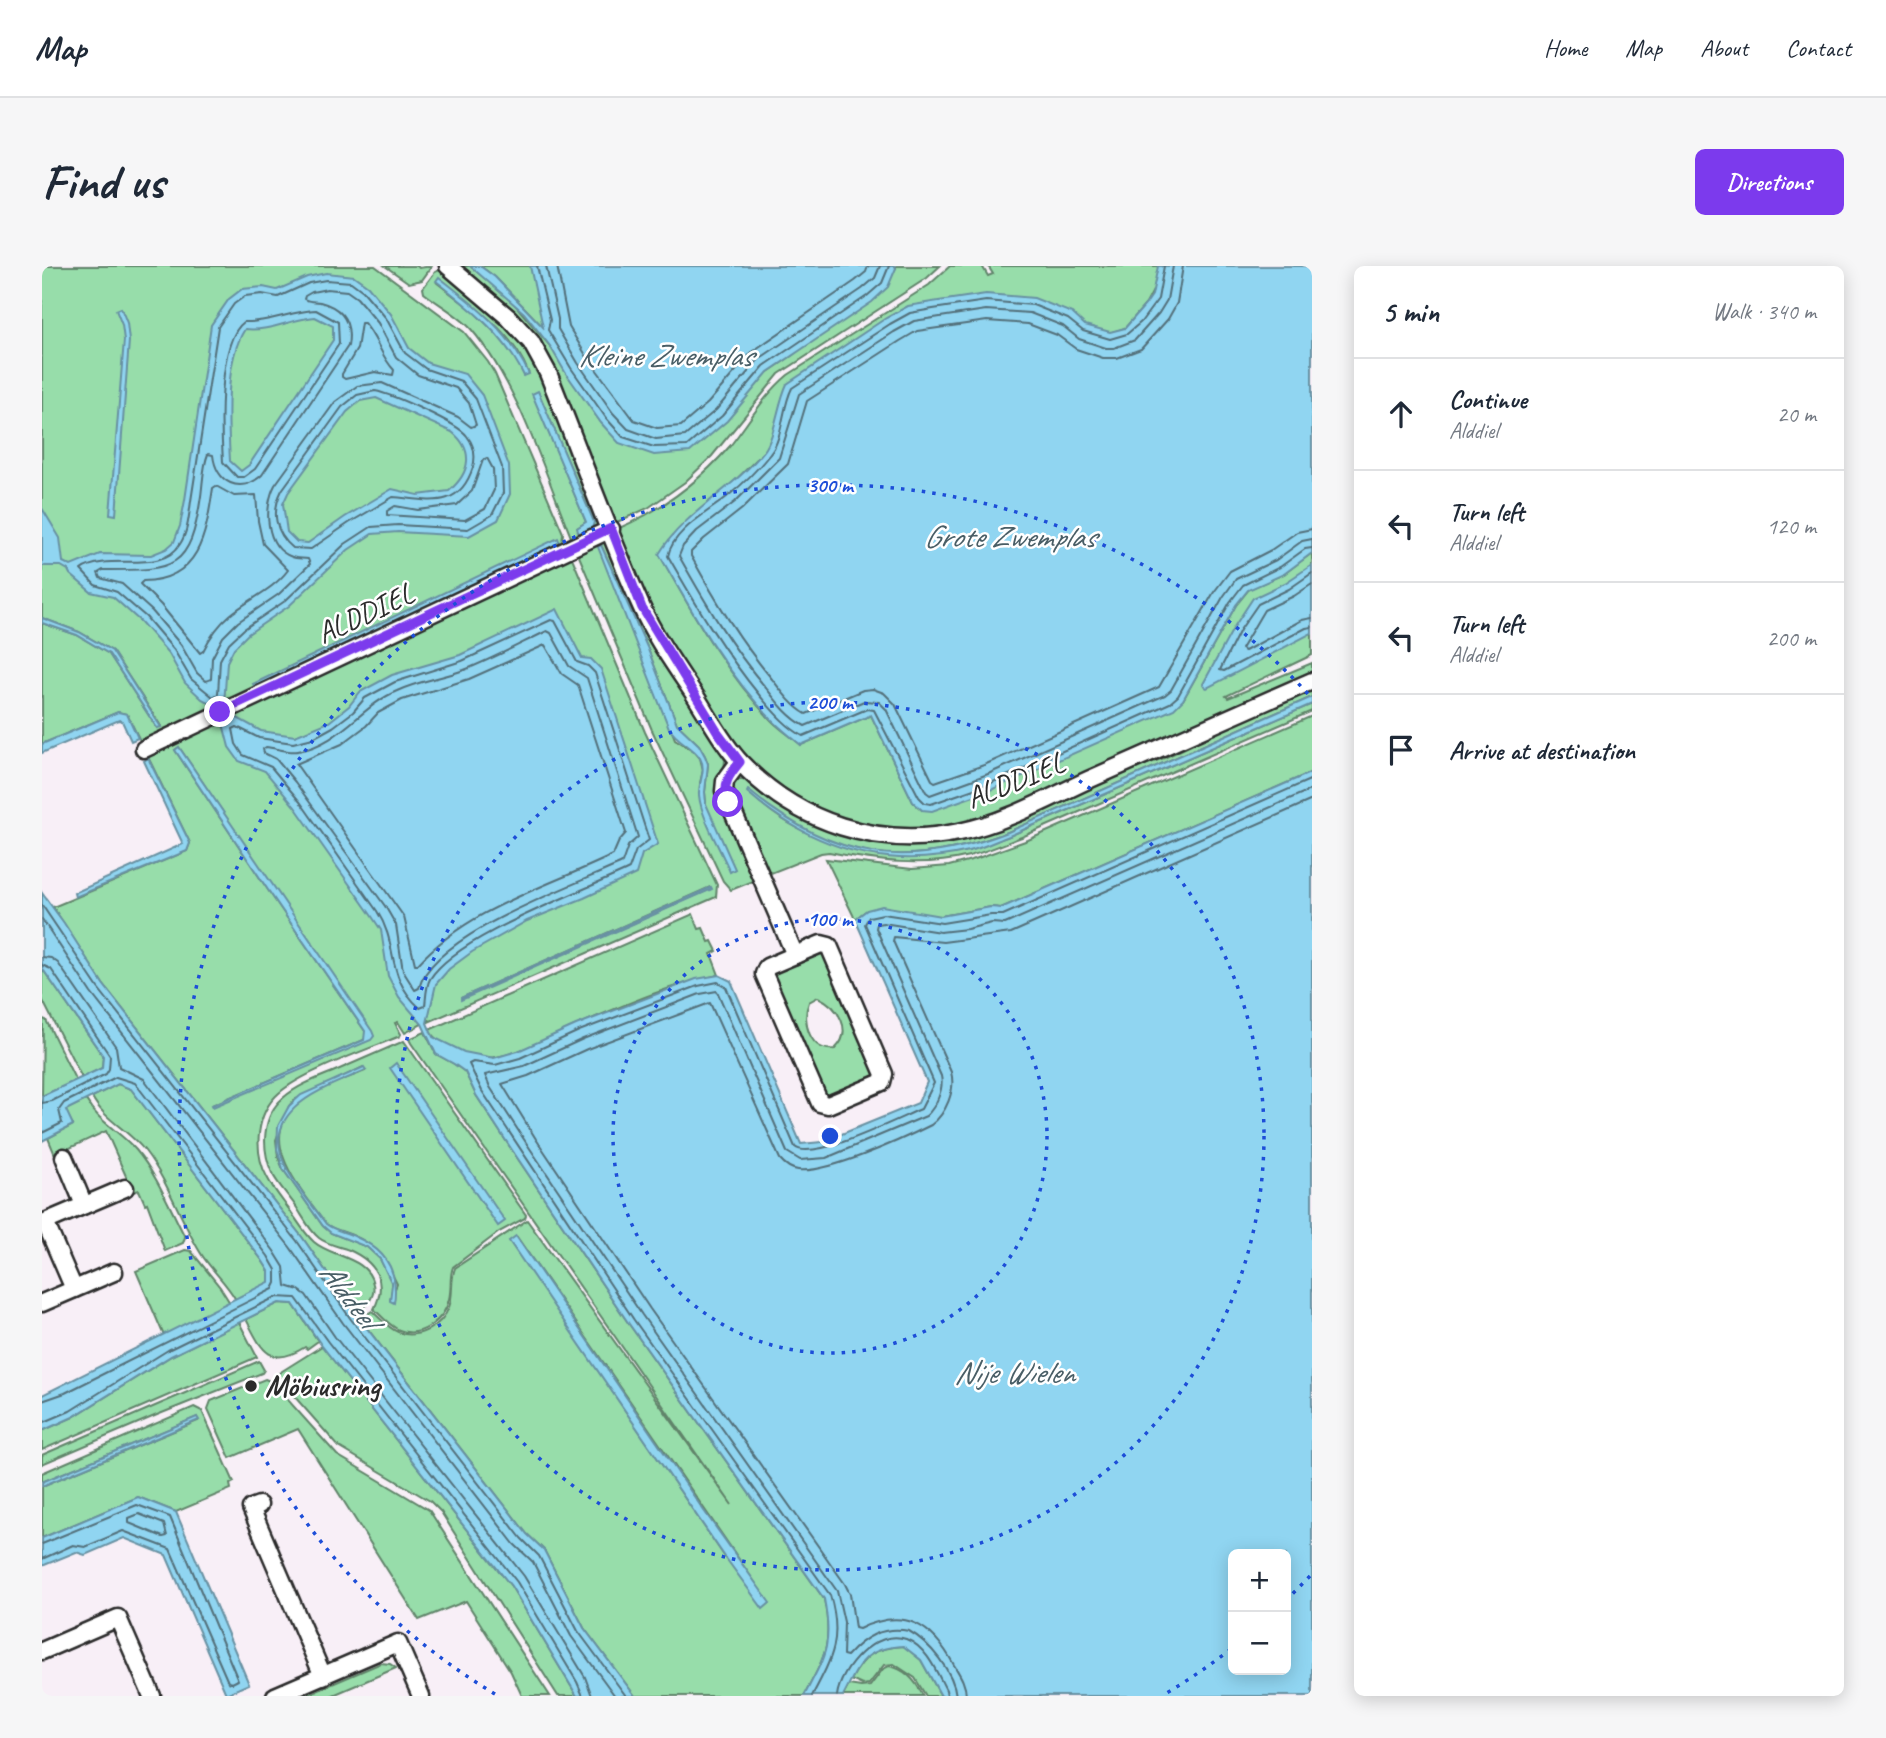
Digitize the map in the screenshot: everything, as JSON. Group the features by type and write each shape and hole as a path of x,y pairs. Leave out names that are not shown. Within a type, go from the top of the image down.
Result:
{"street":[{"name":"ALDDIEL","path":"448,266 494,304 531,342 548,373 642,608 717,731 740,762 771,790 824,821 867,835 900,839 963,832 1017,811 1312,681"},
{"name":"ALDDIEL","path":"144,749 611,528"},
{"path":"740,762 726,781 724,792 794,956"},
{"path":"821,944 828,946 884,1074 882,1082 828,1105 820,1103 764,974 767,967 794,956 821,944"},
{"path":"64,1157 84,1205"},
{"path":"74,1289 45,1222 125,1188"},
{"path":"42,1303 114,1272"},
{"path":"259,1505 251,1508 323,1676"},
{"path":"42,1651 118,1618 152,1696"},
{"path":"275,1696 398,1643 421,1696"}],"green space":[{"path":"42,266 375,266 464,332 495,374 563,533 562,545 573,560 645,732 717,885 716,897 426,1023 429,1020 416,1015 422,1024 405,1033 398,1022 395,1023 400,1036 304,1077 271,1101 265,1111 259,1133 263,1167 275,1190 311,1239 321,1247 357,1263 370,1275 374,1289 372,1297 355,1313 302,1237 103,984 53,907 187,851 190,843 127,714 118,712 42,744 42,623 77,635 109,654 157,728 161,726 112,651 79,632 42,618","holes":["179,747 373,1036 365,1039 365,1031 175,750","710,887 711,889 461,999","365,1039 365,1040 212,1105"]},
{"path":"385,266 432,266 422,280 409,283"},
{"path":"459,266 470,266 511,300 550,346 768,372 793,355 896,268 895,266 940,266 927,278 779,374 712,456 685,482 648,508 617,522 549,364 535,338 500,298"},
{"path":"480,266 554,266 544,328 495,277"},
{"path":"950,266 982,266 988,276 993,274 988,266 1166,266 1146,304 1125,328 779,437 660,555 710,641 755,702 775,724 801,745 871,715 913,802 922,810 1183,700 1236,605 1249,589 1284,574 1312,553 1312,655 1226,696 1228,698 1312,663 1312,674 1011,808 965,826 929,833 848,823 807,807 759,772 735,744 672,649 649,605 617,529 664,504 705,472 730,446 771,391 788,375 929,285"},
{"path":"442,269 498,318 527,352 549,392 602,525 573,542 530,431 503,376 471,329 424,293 423,288 435,272","holes":["436,282 478,310 503,332 529,374 499,336 472,310","538,392 594,522 577,528 586,522 533,394"]},
{"path":"604,537 635,610 725,760 724,770 754,876 751,882 731,890 723,881 652,730 576,549","holes":["601,545 647,647 677,724 699,745 705,756 708,764 706,804 700,783 703,770 700,758 675,739"]},
{"path":"1312,687 1312,697 1008,832 936,852 903,855 841,845 810,832 779,814 748,791 766,808 786,821 830,842 877,855 920,857 941,855 1009,836 1312,704 1312,711 1024,836 983,852 951,860 899,862 829,852 766,875 731,793 735,782 745,779 800,816 847,836 883,843 930,843 1164,758 1217,730"},
{"path":"1312,716 1312,772 1001,908 991,907 941,916 867,910 855,919 826,859 912,869 949,866 975,859 1028,840"},
{"path":"693,914 699,929 703,928 709,942 712,941 717,951 711,954 719,975 647,996 507,1055 478,1057 459,1051 441,1042 429,1030"},
{"path":"822,950 877,1078 826,1100 770,972","holes":["818,997 837,1013 843,1027 841,1042 835,1049 819,1046 807,1026 809,1002"]},
{"path":"42,968 103,1056 102,1068 82,1078 42,999"},
{"path":"43,1019 46,1020 76,1081 42,1096"},
{"path":"425,1032 436,1054 465,1072 476,1095 629,1324 824,1599 828,1628 825,1650 804,1696 635,1696 584,1628 544,1550 527,1534 360,1319 372,1311 398,1332 413,1334 428,1330 446,1314 455,1268 527,1220 732,1505 409,1039","holes":["517,1237 756,1584 725,1557 510,1241"]},
{"path":"404,1041 526,1215 453,1267 447,1307 430,1326 415,1332 399,1330 374,1309 380,1290 377,1274 366,1260 349,1250 326,1242 313,1232 272,1173 265,1143 271,1114 289,1093 308,1082","holes":["363,1067 365,1071 320,1089 296,1104 285,1119 280,1134 281,1150 296,1182 326,1224 361,1239 385,1261 397,1284 390,1301 393,1284 380,1259 367,1247 331,1233 323,1226 283,1169 276,1140 289,1106 294,1100"]},
{"path":"118,1084 131,1089 262,1260 269,1271 269,1283 236,1300 208,1264 145,1151 103,1112 92,1097"},
{"path":"86,1100 144,1160 185,1237 183,1243 165,1251 147,1203 145,1204 139,1190 133,1192 106,1131 55,1155 48,1138 73,1125 65,1110"},
{"path":"185,1250 191,1251 230,1303 164,1336 136,1271"},
{"path":"279,1303 293,1304 318,1341 307,1349 305,1347 283,1356 274,1356 262,1347 246,1319"},
{"path":"239,1322 257,1357 42,1450 42,1431 73,1417 171,1356"},
{"path":"322,1346 511,1586 577,1696 558,1696 441,1512 430,1501 339,1447 279,1379 279,1373"},
{"path":"259,1361 264,1370 262,1373 42,1464 42,1455"},
{"path":"265,1379 272,1382 337,1455 429,1510 550,1696 522,1696 511,1672 466,1601 419,1620 298,1429 230,1458 208,1409 211,1401"},
{"path":"194,1407 202,1411 234,1482 230,1484 231,1489 176,1512 138,1497 42,1538 42,1486 198,1421 197,1417 42,1482 42,1473"},
{"path":"904,1646 921,1660 941,1696 926,1696 915,1678 894,1664 884,1665 869,1684 862,1685 851,1680 861,1664 872,1654 885,1648"},
{"path":"381,1663 396,1668 331,1696 304,1696"},
{"path":"889,1666 910,1676 923,1696 843,1696 849,1685 870,1686 883,1669"}],"water":[{"name":"Kleine Zwemplas","path":"470,266 480,266 495,277 543,327 530,266 896,268 888,287 872,302 768,372 727,421 690,452 654,455 619,443 601,423 550,346 524,313"},
{"name":"Grote Zwemplas","path":"1158,266 1312,266 1312,553 1284,574 1248,590 1236,605 1183,700 1174,709 993,789 932,811 922,810 913,802 871,715 801,745 755,701 710,641 659,554 670,539 764,451 787,384 886,318 908,306 986,294 1034,298 1072,313 1085,325 1110,332 1125,328 1146,304 1152,295"},
{"name":"Nije Wielen","path":"326,273 354,276 368,286 391,314 409,348 428,363 465,374 482,395 509,466 510,494 498,520 469,536 398,532 372,534 348,550 289,606 248,634 234,648 227,662 224,705 228,713 261,731 295,736 329,722 349,706 360,692 392,675 460,655 557,609 582,658 591,659 601,669 658,844 642,854 636,874 527,921 472,952 449,969 436,984 427,1023 433,1037 464,1052 494,1058 518,1051 576,1025 696,979 719,975 731,981 801,1144 822,1142 918,1103 927,1082 855,919 867,910 882,906 941,916 991,907 1001,908 1312,772 1312,1696 941,1696 921,1660 903,1646 880,1650 865,1659 843,1696 804,1696 825,1650 828,1628 824,1599 629,1324 476,1095 465,1072 436,1054 422,1024 399,997 388,976 381,930 371,915 295,807 265,771 239,761 229,747 219,708 202,699 185,683 169,654 141,622 113,597 91,592 61,566 42,566 42,508 60,538 63,562 71,566 100,554 151,555 166,549 174,542 185,500 211,325 229,299 242,289 263,287 277,290 307,277","holes":["315,317 333,326 333,340 249,465 241,471 230,461 229,393 234,358 245,329 263,329","376,398 452,432 467,454 462,476 449,491 418,495 392,489 308,543 297,542 287,532 283,504 288,493 347,412 360,401"]},
{"path":"439,277 502,332 529,374 524,376 497,335 436,281"},
{"path":"121,308 127,323 129,341 116,515 110,514 124,340 116,310"},
{"path":"538,391 594,522 592,529 579,535 577,528 586,522 532,394"},
{"path":"558,538 560,543 256,689 253,684"},
{"path":"601,545 647,647 677,724 699,745 705,756 708,764 706,804 735,869 730,872 707,824 701,804 699,790 702,763 697,754 669,728 598,547"},
{"path":"1312,565 1312,633 1205,687 1203,684 1253,598 1285,583"},
{"path":"42,618 79,632 112,651 161,727 157,728 109,654 77,635 42,623"},
{"path":"1312,697 1312,704 1009,836 974,850 938,857 879,856 823,841 797,828 747,792 748,790 779,814 810,832 841,844 872,852 936,852 1008,832"},
{"path":"118,712 127,714 138,738 131,741 122,721 119,720 42,753 42,744"},
{"path":"179,747 374,1036 371,1040 213,1107 212,1105 364,1040 365,1031 175,750"},
{"path":"148,758 190,843 187,851 75,897 74,893 183,844 144,761"},
{"path":"711,887 712,889 461,1000 461,998"},
{"path":"42,893 103,984 302,1237 355,1313 527,1534 544,1550 584,1628 635,1696 577,1696 511,1586 322,1346 293,1304 279,1303 171,1356 73,1417 42,1431 42,1395 269,1282 269,1271 131,1089 118,1084 66,1110 73,1125 42,1141 42,1096 102,1068 103,1056 42,968"},
{"path":"396,1063 505,1221 498,1226 390,1068"},
{"path":"364,1067 366,1070 301,1102 289,1114 281,1128 279,1145 289,1173 326,1224 366,1242 383,1255 392,1272 394,1303 390,1301 392,1284 380,1259 367,1247 331,1233 323,1226 283,1169 277,1149 278,1126 289,1106 301,1095"},
{"path":"516,1236 770,1603 763,1609 509,1241"},
{"path":"197,1417 199,1420 42,1486 42,1482"},
{"path":"138,1497 176,1512 249,1684 226,1694 166,1555 124,1538 85,1555 76,1552 42,1566 42,1538"}],"place":[{"name":"Möbiusring","path":"251,1386"}],"route":[{"path":"220,712 611,528 642,608 717,731 740,762 726,781 724,792 728,802"}],"water label":[{"name":"Alddeel","path":"349,1294"}]}
